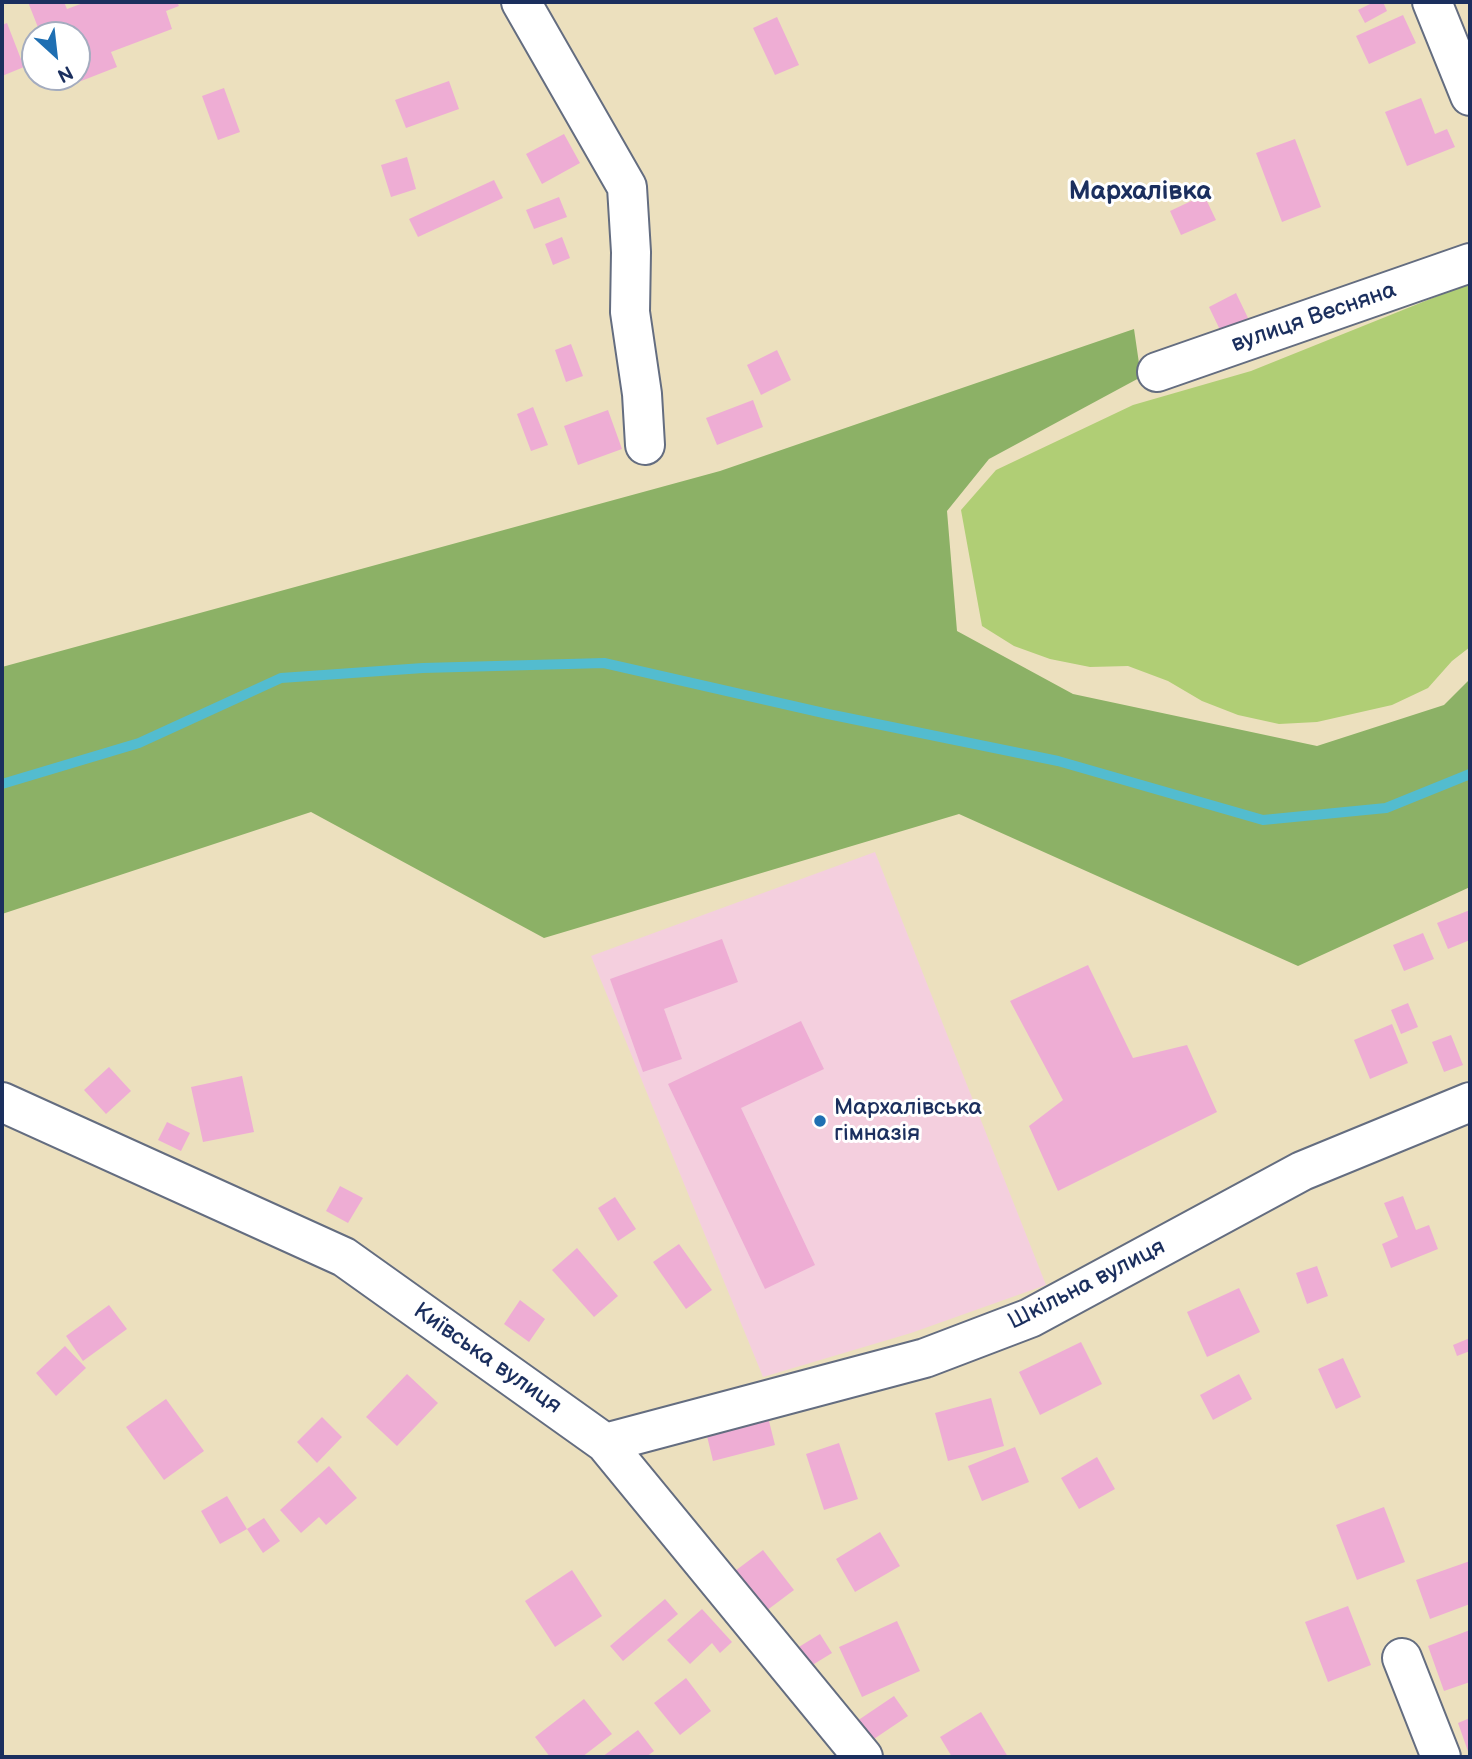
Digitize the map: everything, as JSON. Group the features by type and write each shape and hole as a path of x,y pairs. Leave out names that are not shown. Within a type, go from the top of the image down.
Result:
{"street":[{"path":"522,2 627,187 631,252 630,312 642,394 645,445"},
{"path":"1432,2 1470,96"},
{"name":"вулиця Весняна","path":"1157,372 1470,263"},
{"name":"Київська вулиця","path":"2,1102 344,1257 605,1443 863,1757"},
{"name":"Шкільна вулиця","path":"605,1443 925,1358 1030,1318 1302,1171 1470,1102"},
{"path":"1402,1658 1441,1757"}],"shaded area":[{"name":"Мархалівська гімназія","path":"875,852 1046,1285 911,1333 763,1377 591,956"}],"green space":[{"path":"1470,283 1470,647 1452,661 1428,688 1392,705 1317,722 1279,724 1238,715 1202,701 1168,681 1128,666 1090,667 1050,659 1014,646 982,626 961,510 996,470 1133,405 1251,371"},
{"path":"1134,329 1141,377 989,459 947,511 957,631 1073,694 1317,746 1444,705 1470,679 1470,887 1298,966 959,814 544,938 311,812 2,914 2,667 720,471"}],"building":[{"path":"28,2 64,2 67,9 86,2 177,2 179,6 166,11 172,29 111,52 117,67 91,77 91,21 35,21"},
{"path":"1374,2 1383,2 1387,11 1365,23 1358,10"},
{"path":"1403,15 1416,43 1369,64 1356,36"},
{"path":"777,17 799,65 775,75 753,28"},
{"path":"7,23 21,59 21,68 2,76 2,25"},
{"path":"449,81 459,109 406,128 395,100"},
{"path":"224,88 240,132 218,140 202,96"},
{"path":"1421,98 1435,134 1447,129 1455,147 1407,166 1385,112"},
{"path":"564,134 580,163 542,184 526,154"},
{"path":"1295,139 1321,207 1282,222 1256,153"},
{"path":"407,157 416,189 391,197 381,165"},
{"path":"494,180 503,198 418,237 409,219"},
{"path":"1204,195 1216,220 1181,235 1170,211"},
{"path":"559,197 567,217 534,229 526,210"},
{"path":"562,237 570,258 553,265 545,244"},
{"path":"1236,293 1248,318 1221,332 1209,307"},
{"path":"571,344 583,376 566,382 555,350"},
{"path":"777,350 791,380 761,395 747,365"},
{"path":"753,400 763,427 717,445 706,418"},
{"path":"533,407 548,445 531,451 517,414"},
{"path":"608,410 622,449 578,465 564,426"},
{"path":"1470,910 1470,940 1448,949 1437,923"},
{"path":"1423,933 1434,959 1404,971 1393,945"},
{"path":"722,939 738,982 664,1009 682,1059 643,1072 610,979"},
{"path":"1088,965 1133,1058 1187,1045 1217,1112 1058,1191 1029,1126 1063,1100 1010,1001"},
{"path":"1408,1003 1418,1027 1401,1034 1391,1010"},
{"path":"801,1021 824,1069 741,1108 815,1265 765,1289 668,1084"},
{"path":"1392,1024 1408,1063 1370,1079 1354,1040"},
{"path":"1451,1035 1463,1065 1444,1072 1432,1042"},
{"path":"109,1067 131,1091 106,1114 84,1090"},
{"path":"242,1076 254,1132 203,1142 191,1087"},
{"path":"167,1122 190,1133 181,1151 158,1140"},
{"path":"340,1186 363,1198 348,1223 326,1211"},
{"path":"1403,1196 1416,1230 1429,1225 1438,1249 1391,1268 1382,1244 1398,1237 1384,1203"},
{"path":"615,1197 636,1229 618,1241 598,1208"},
{"path":"679,1244 712,1290 686,1309 653,1262"},
{"path":"577,1248 618,1296 594,1317 552,1270"},
{"path":"1317,1266 1328,1296 1307,1304 1296,1273"},
{"path":"1239,1288 1260,1332 1207,1357 1187,1312"},
{"path":"520,1300 545,1319 529,1342 504,1324"},
{"path":"109,1305 127,1329 83,1361 66,1336"},
{"path":"1470,1338 1470,1351 1457,1356 1453,1345"},
{"path":"1081,1342 1102,1384 1040,1415 1019,1372"},
{"path":"65,1346 86,1368 56,1396 36,1373"},
{"path":"1343,1358 1361,1397 1336,1409 1318,1369"},
{"path":"407,1374 438,1403 397,1446 366,1417"},
{"path":"1239,1374 1252,1399 1213,1420 1200,1395"},
{"path":"991,1398 1004,1446 948,1461 935,1413"},
{"path":"166,1399 204,1451 164,1480 126,1427"},
{"path":"322,1417 342,1437 317,1463 297,1442"},
{"path":"768,1417 775,1445 713,1461 706,1432"},
{"path":"839,1443 858,1499 824,1510 806,1454"},
{"path":"1015,1447 1029,1482 982,1501 968,1466"},
{"path":"1097,1457 1115,1489 1079,1509 1061,1478"},
{"path":"329,1466 357,1498 326,1525 319,1517 301,1533 280,1510"},
{"path":"227,1496 247,1529 220,1544 201,1511"},
{"path":"1384,1507 1405,1562 1357,1580 1336,1525"},
{"path":"264,1518 280,1541 263,1553 247,1529"},
{"path":"880,1532 900,1566 855,1592 836,1559"},
{"path":"763,1550 794,1590 766,1611 735,1571"},
{"path":"1470,1561 1470,1604 1430,1619 1416,1580"},
{"path":"572,1570 602,1616 555,1647 525,1601"},
{"path":"665,1599 678,1614 623,1661 610,1646"},
{"path":"1348,1606 1371,1665 1328,1682 1305,1622"},
{"path":"702,1609 732,1642 720,1653 712,1643 690,1664 667,1640"},
{"path":"897,1621 920,1671 862,1697 839,1647"},
{"path":"1470,1630 1470,1682 1444,1691 1428,1646"},
{"path":"820,1634 832,1653 801,1672 789,1653"},
{"path":"686,1678 711,1711 680,1735 654,1703"},
{"path":"894,1696 908,1716 871,1741 857,1721"},
{"path":"584,1699 612,1734 582,1757 550,1757 535,1737"},
{"path":"981,1712 1008,1757 952,1757 940,1737"},
{"path":"1470,1718 1470,1757 1458,1723"},
{"path":"638,1730 654,1751 646,1757 602,1757"}],"waterway":[{"path":"2,784 139,743 281,678 423,668 604,663 828,714 1058,761 1263,820 1386,808 1470,774"}],"place":[{"name":"Мархалівська гімназія","path":"820,1121"}],"district":[{"name":"Мархалівка","path":"1140,192"}]}
